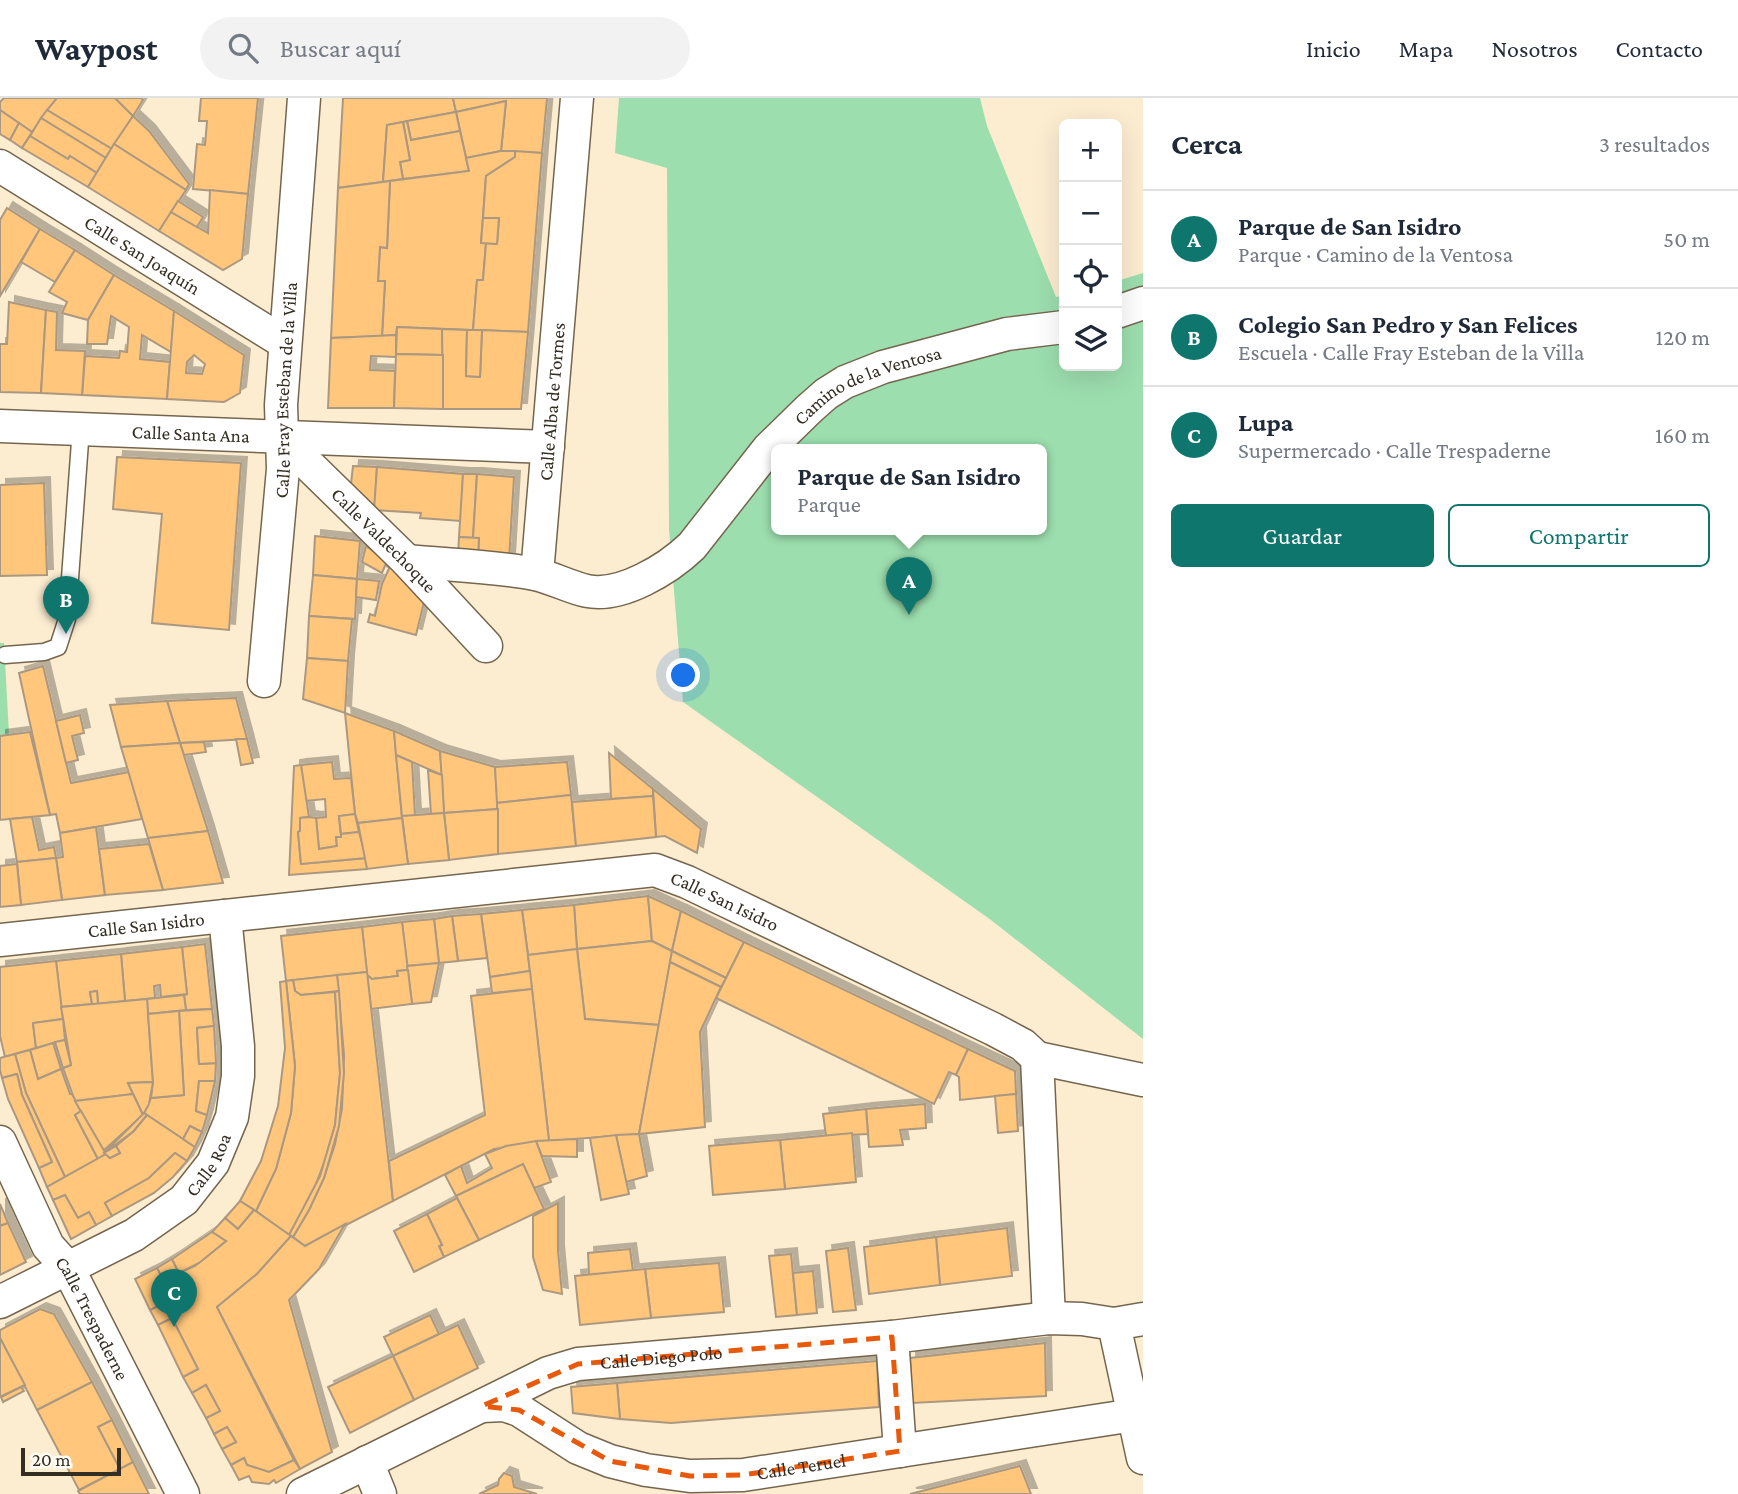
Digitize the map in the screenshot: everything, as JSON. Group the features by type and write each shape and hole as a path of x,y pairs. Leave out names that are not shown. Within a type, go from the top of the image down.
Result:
{"street":[{"name":"Calle Fray Esteban de la Villa","path":"264,681 283,469 281,438 285,343 304,98"},
{"name":"Calle Alba de Tormes","path":"537,574 577,98"},
{"name":"Calle San Joaquín","path":"0,166 285,343"},
{"path":"1122,310 1143,303"},
{"name":"Camino de la Ventosa","path":"773,444 826,394 845,382 883,367 1007,334 1059,328"},
{"name":"Calle Santa Ana","path":"0,426 548,447"},
{"name":"Calle Valdechoque","path":"281,438 407,561 486,646"},
{"name":"Camino de la Ventosa","path":"537,574 590,592 606,593 629,587 681,557 771,446"},
{"path":"407,561 537,574"},
{"name":"Calle San Isidro","path":"0,940 655,870 687,882 993,1029 1023,1045 1037,1058"},
{"name":"Calle Roa","path":"0,1303 134,1235 184,1200 213,1164 232,1118 238,1076 238,1046 225,916"},
{"path":"1049,1318 1037,1058 1143,1080"},
{"name":"Calle Trespaderne","path":"0,1142 48,1246 68,1268 183,1494"},
{"name":"Calle Diego Polo","path":"303,1494 548,1373 578,1364 892,1337 1049,1318 1129,1321"},
{"path":"1129,1321 1134,1415 1143,1458"},
{"path":"892,1337 900,1451"},
{"name":"Calle Teruel","path":"482,1406 504,1405 519,1410 578,1448 610,1461 646,1470 690,1476 743,1475 1134,1415"},
{"path":"368,1462 380,1494"}],"lane":[{"path":"5,655 44,652 58,647 68,618 81,428"}],"highlighted area":[{"path":"892,1337 900,1451 743,1475 690,1476 610,1461 519,1410 482,1406 578,1364"}],"green space":[{"path":"619,98 980,98 987,126 1056,297 1059,296 1059,371 1122,371 1122,279 1143,273 1143,1039 991,920 683,702 669,529 667,168 615,153"},
{"path":"0,643 4,643 9,734 0,735"}],"building":[{"path":"4,98 57,98 32,132 0,110 0,102"},
{"path":"57,98 115,98 133,116 112,149 47,110"},
{"path":"115,98 141,98 143,100 133,116"},
{"path":"201,98 258,98 248,194 193,189 197,144 205,145 207,121 199,121"},
{"path":"343,98 453,98 456,112 387,125 383,182 338,188"},
{"path":"453,98 547,98 542,153 501,151 506,101 456,112"},
{"path":"506,101 501,151 466,158 456,112"},
{"path":"0,110 19,123 10,140 0,134"},
{"path":"47,110 112,149 106,158 41,118"},
{"path":"456,112 460,131 411,140 407,121"},
{"path":"133,116 149,131 189,184 186,190 114,144"},
{"path":"41,118 106,158 97,173 30,136"},
{"path":"407,121 411,140 460,131 469,171 403,179 400,162 410,160 403,122"},
{"path":"403,122 410,160 400,162 403,179 383,182 387,125"},
{"path":"19,123 32,132 22,148 10,140"},
{"path":"30,136 97,173 88,187 22,148"},
{"path":"114,144 186,190 159,231 88,187"},
{"path":"515,151 515,157 486,176 481,243 486,243 483,280 477,280 473,330 397,327 396,335 382,336 385,281 378,281 380,247 387,248 390,181 469,171 466,158"},
{"path":"515,151 542,153 528,332 473,330 477,280 483,280 486,243 497,244 499,218 483,218 486,176 515,157"},
{"path":"390,181 387,248 380,247 378,281 385,281 382,336 331,338 338,188"},
{"path":"210,190 248,194 242,259 223,270 159,231 171,212 208,233"},
{"path":"178,201 203,217 197,227 171,212"},
{"path":"7,208 40,229 0,296 0,220"},
{"path":"483,218 499,218 497,244 481,243"},
{"path":"40,229 75,250 55,282 21,262"},
{"path":"75,250 114,275 88,320 62,313 67,302 49,292"},
{"path":"114,275 174,311 171,352 142,335 140,359 170,362 167,399 82,395 85,356 119,358 120,351 127,352 129,327 111,316 107,344 87,344 88,320"},
{"path":"9,302 46,310 41,393 0,392 0,344 7,344"},
{"path":"46,310 57,312 56,350 85,351 82,395 41,393"},
{"path":"174,311 244,355 240,393 224,402 167,399","holes":["194,355 205,364 202,374 186,373 187,362"]},
{"path":"397,327 442,329 443,355 396,354"},
{"path":"442,329 467,330 466,376 480,377 482,330 528,332 521,409 443,409"},
{"path":"467,330 482,330 480,377 466,376"},
{"path":"396,335 396,357 371,356 370,370 395,371 394,408 328,408 331,338"},
{"path":"396,354 443,355 443,409 394,408"},
{"path":"117,457 241,463 229,630 152,623 162,514 113,509"},
{"path":"353,466 377,467 374,515 350,493"},
{"path":"377,467 463,474 461,521 420,518 421,513 374,510"},
{"path":"463,474 477,474 473,538 459,537"},
{"path":"477,474 514,477 509,560 478,558 479,538 473,538"},
{"path":"44,483 47,575 0,576 0,485"},
{"path":"315,536 360,541 357,579 313,575"},
{"path":"459,537 479,538 478,558 458,556"},
{"path":"366,546 387,561 382,573 362,562"},
{"path":"391,564 426,594 416,635 368,622 370,614 375,616 382,584"},
{"path":"313,575 357,579 355,619 309,616"},
{"path":"357,579 379,581 376,600 356,597"},
{"path":"309,616 352,619 348,661 307,658"},
{"path":"307,658 348,661 345,713 303,699"},
{"path":"43,666 71,783 129,772 142,819 60,833 56,814 50,815 19,673"},
{"path":"236,698 247,739 180,743 167,701"},
{"path":"167,701 180,743 121,747 110,705"},
{"path":"345,713 394,731 402,818 358,823"},
{"path":"80,715 84,733 72,736 78,760 66,763 56,721"},
{"path":"394,731 440,751 442,775 396,755"},
{"path":"30,732 50,815 0,820 0,736"},
{"path":"236,739 247,739 253,763 241,765"},
{"path":"204,742 206,752 184,755 180,743"},
{"path":"180,743 208,831 148,838 121,747"},
{"path":"440,751 495,767 498,809 444,813"},
{"path":"609,753 653,789 653,796 611,799"},
{"path":"396,755 412,762 415,816 402,816"},
{"path":"332,762 334,779 351,778 355,814 339,816 341,837 336,837 337,846 319,849 316,818 326,817 325,799 305,801 301,765"},
{"path":"567,762 571,795 497,803 495,767"},
{"path":"301,765 309,817 300,818 298,832 301,864 366,858 367,869 289,875 294,766"},
{"path":"428,770 442,775 444,813 431,814"},
{"path":"653,789 701,829 697,853 665,836 656,837"},
{"path":"571,795 576,846 498,854 497,803"},
{"path":"653,796 656,837 576,846 572,802"},
{"path":"498,809 498,854 449,860 444,813"},
{"path":"444,813 449,860 408,864 402,816"},
{"path":"355,814 359,832 341,834 339,816"},
{"path":"32,817 39,850 54,847 56,858 17,862 10,819"},
{"path":"300,818 316,818 319,849 337,846 336,837 341,837 341,834 359,832 366,858 301,864 298,832"},
{"path":"402,818 408,864 367,869 358,823"},
{"path":"96,827 105,895 62,900 56,858 63,857 60,833"},
{"path":"208,831 223,883 163,890 148,838"},
{"path":"149,844 163,890 105,895 99,849"},
{"path":"56,858 62,900 21,905 17,862"},
{"path":"17,864 21,905 0,907 0,866"},
{"path":"648,896 652,941 577,949 574,905"},
{"path":"648,896 681,911 672,951 652,941"},
{"path":"574,905 577,949 528,955 522,910"},
{"path":"522,910 530,971 490,977 481,914"},
{"path":"681,911 744,942 726,978 672,951"},
{"path":"481,914 487,958 458,961 452,916"},
{"path":"452,916 458,961 439,963 434,919"},
{"path":"434,919 439,963 407,966 402,922"},
{"path":"402,922 408,970 397,971 398,976 372,979 367,975 362,927"},
{"path":"362,927 367,972 286,981 281,936"},
{"path":"652,941 672,951 659,1025 585,1019 577,949"},
{"path":"744,942 968,1049 956,1075 949,1072 934,1104 716,998"},
{"path":"205,944 212,1009 186,1010 182,947"},
{"path":"182,947 187,994 161,997 160,985 154,986 155,998 125,1001 121,954"},
{"path":"577,949 585,1019 659,1025 639,1134 549,1141 528,955"},
{"path":"672,951 726,978 721,987 670,962"},
{"path":"121,954 125,1001 98,1004 97,991 90,992 92,1004 61,1007 56,961"},
{"path":"56,961 63,1019 33,1023 36,1048 5,1057 0,1036 0,967"},
{"path":"670,962 721,987 700,1032 705,1127 639,1134"},
{"path":"439,963 431,1002 412,1004 407,966"},
{"path":"408,970 412,1004 371,1009 367,975 372,979 398,976 397,971"},
{"path":"530,971 532,989 492,993 490,977"},
{"path":"367,972 393,1201 305,1246 293,1237 324,1178 342,1109 344,1055 337,975"},
{"path":"337,975 339,991 301,995 295,991 293,980"},
{"path":"293,980 295,991 301,995 335,992 340,1073 335,1125 325,1160 313,1192 289,1235 256,1211 276,1169 291,1113 295,1066 286,981"},
{"path":"286,981 295,1066 291,1113 276,1169 256,1211 240,1201 261,1161 278,1106 285,1048 280,982"},
{"path":"532,989 549,1141 494,1149 393,1201 389,1161 485,1115 471,996"},
{"path":"97,991 98,1004 92,1004 90,992"},
{"path":"339,991 344,1073 339,1126 324,1178 293,1237 289,1235 320,1176 335,1125 340,1073 335,992"},
{"path":"184,995 186,1010 148,1014 147,999"},
{"path":"147,999 153,1082 128,1083 133,1094 75,1101 63,1068 71,1065 61,1007"},
{"path":"212,1009 214,1026 197,1028 199,1064 216,1063 215,1081 199,1081 196,1111 207,1115 202,1132 190,1126 183,1139 144,1113 151,1098 184,1095 179,1011"},
{"path":"179,1011 184,1095 151,1098 153,1082 148,1014"},
{"path":"63,1019 65,1040 36,1048 33,1023"},
{"path":"214,1026 216,1063 199,1064 197,1028"},
{"path":"65,1040 71,1065 63,1068 55,1042"},
{"path":"53,1043 61,1069 38,1079 30,1050"},
{"path":"968,1049 1015,1071 1016,1094 960,1100 959,1077 956,1075"},
{"path":"30,1050 38,1079 61,1069 70,1094 81,1111 75,1115 98,1159 65,1177 26,1093 15,1054"},
{"path":"15,1054 26,1093 65,1177 47,1187 39,1168 52,1162 22,1095 17,1074 2,1078 0,1070 0,1058"},
{"path":"17,1074 22,1095 52,1162 39,1168 8,1099 2,1078"},
{"path":"199,1081 215,1081 207,1115 196,1111"},
{"path":"153,1082 149,1104 143,1115 128,1083"},
{"path":"133,1094 143,1115 103,1151 75,1101"},
{"path":"1016,1094 1018,1131 998,1133 995,1096"},
{"path":"925,1104 926,1128 900,1130 903,1145 869,1147 866,1109"},
{"path":"866,1109 868,1134 826,1136 823,1114"},
{"path":"81,1111 106,1154 98,1159 75,1115"},
{"path":"144,1113 147,1115 134,1131 104,1153"},
{"path":"147,1115 195,1147 187,1161 175,1153 149,1178 105,1203 112,1216 96,1225 89,1212 78,1218 65,1195 53,1200 47,1187 106,1154 110,1158 120,1153 116,1146 134,1131"},
{"path":"190,1126 202,1132 195,1147 183,1139"},
{"path":"852,1133 856,1182 785,1189 780,1140"},
{"path":"639,1134 647,1176 626,1182 616,1135"},
{"path":"616,1135 629,1194 601,1200 590,1138"},
{"path":"577,1139 577,1157 542,1156 536,1141"},
{"path":"780,1140 785,1189 713,1195 709,1146"},
{"path":"536,1141 551,1182 534,1188 523,1164 456,1196 445,1175 461,1166 467,1183 492,1168 485,1154 506,1146"},
{"path":"116,1146 120,1153 110,1158 104,1153"},
{"path":"175,1153 187,1161 173,1177 154,1193 112,1216 105,1203 149,1178"},
{"path":"523,1164 544,1209 479,1240 456,1196"},
{"path":"65,1195 78,1218 89,1212 96,1225 71,1239 53,1200"},
{"path":"457,1198 479,1240 444,1257 439,1246 442,1245 427,1214"},
{"path":"240,1201 254,1210 238,1229 225,1218"},
{"path":"558,1203 558,1251 562,1294 543,1290 533,1257 533,1216"},
{"path":"0,1204 8,1223 0,1226"},
{"path":"254,1210 291,1236 257,1274 217,1307 294,1460 269,1472 247,1465 244,1458 231,1465 222,1449 236,1442 227,1427 214,1434 206,1418 220,1411 206,1385 192,1393 183,1377 198,1369 172,1318 158,1325 150,1310 164,1303 156,1286 164,1282 157,1268 172,1259 179,1273 195,1266 226,1241 212,1232 225,1218 238,1229"},
{"path":"427,1214 442,1245 439,1246 444,1257 414,1272 394,1231"},
{"path":"8,1223 26,1262 0,1275 0,1226"},
{"path":"345,1224 319,1269 289,1300 332,1452 300,1469 217,1307 257,1274 291,1236 305,1246"},
{"path":"1007,1228 1012,1276 940,1285 936,1237"},
{"path":"212,1232 226,1241 199,1263 179,1273 172,1259"},
{"path":"936,1237 940,1285 869,1294 864,1247"},
{"path":"848,1248 856,1310 833,1312 826,1251"},
{"path":"630,1249 633,1271 589,1275 588,1253"},
{"path":"791,1254 797,1315 776,1317 769,1256"},
{"path":"719,1263 724,1312 651,1318 645,1269"},
{"path":"157,1268 164,1282 156,1286 164,1303 150,1310 135,1279"},
{"path":"645,1269 651,1318 580,1325 575,1276"},
{"path":"813,1271 817,1313 797,1315 793,1273"},
{"path":"40,1309 54,1314 92,1382 37,1410 0,1338 0,1330"},
{"path":"430,1315 439,1334 393,1356 384,1337"},
{"path":"172,1318 198,1369 183,1377 158,1325"},
{"path":"458,1325 478,1368 414,1400 393,1356"},
{"path":"0,1338 25,1385 0,1397"},
{"path":"1045,1343 1046,1396 912,1403 910,1358"},
{"path":"393,1356 414,1400 350,1433 328,1387"},
{"path":"877,1361 879,1407 671,1423 620,1419 617,1383"},
{"path":"92,1382 112,1420 98,1427 120,1469 79,1490 37,1410"},
{"path":"617,1383 620,1419 573,1413 571,1387"},
{"path":"206,1385 220,1411 206,1418 192,1393"},
{"path":"21,1387 24,1391 3,1402 1,1397"},
{"path":"112,1420 133,1462 120,1469 98,1427"},
{"path":"227,1427 236,1442 222,1449 214,1434"},
{"path":"244,1458 247,1465 269,1472 294,1460 300,1469 276,1483 274,1480 269,1484 252,1482 249,1476 239,1480 231,1465"},
{"path":"133,1462 149,1494 80,1494 78,1491"},
{"path":"1020,1466 1031,1494 910,1494"},
{"path":"504,1473 512,1476 514,1487 537,1494 479,1494 498,1485"}],"place":[{"name":"Parque de San Isidro","path":"909,615"},
{"name":"Colegio San Pedro y San Felices","path":"66,634"},
{"name":"Lupa","path":"174,1327"}]}
